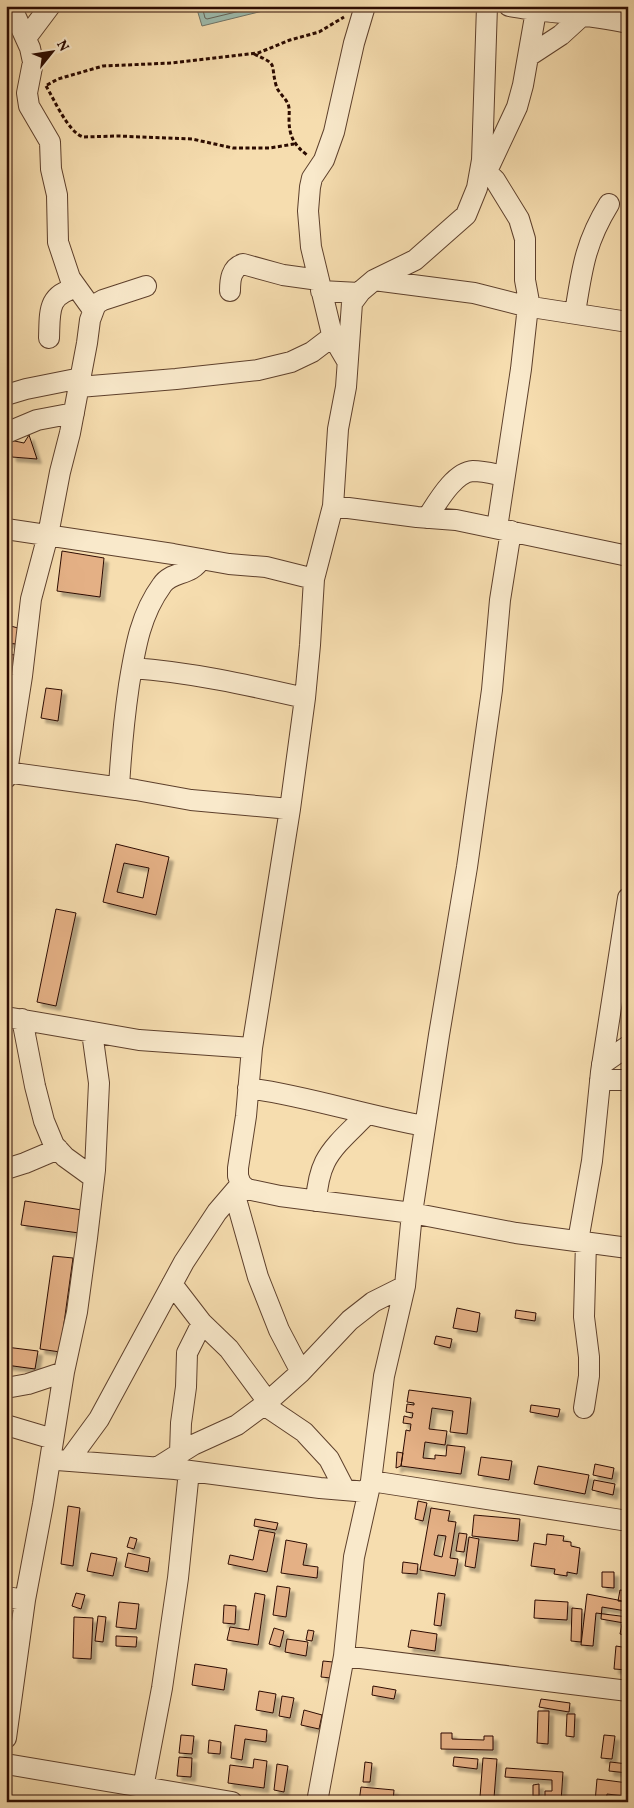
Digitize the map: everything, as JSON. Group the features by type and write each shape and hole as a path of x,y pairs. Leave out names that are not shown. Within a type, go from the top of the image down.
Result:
{"street":[{"path":"10,6 30,48 33,64 27,93 30,106 50,142 51,169 57,195 58,242 70,278 93,310"},
{"path":"26,38 50,6"},
{"path":"317,1802 344,1656 354,1557 370,1487 384,1376 405,1286 412,1213 467,867 492,690 504,529 504,476 522,369 529,306 525,280 525,239 520,219 496,180 484,168 487,6"},
{"path":"509,6 536,11 625,17"},
{"path":"347,361 333,336 311,247 308,211 312,178 320,167 334,132 354,43 356,10"},
{"path":"301,1372 279,1330 258,1277 238,1188 238,1168 246,1116 252,1048 290,809 305,698 314,579 333,506 338,429 346,387 352,303 366,287 415,260 466,215 484,168 517,107 529,56 536,11"},
{"path":"529,56 561,35 584,14"},
{"path":"575,313 584,256 591,237 609,204"},
{"path":"230,291 232,274 238,266 243,264 320,285 366,287 398,285 474,293 529,306 628,322"},
{"path":"146,286 96,304 90,320 74,413 48,535 31,598 22,676 7,774 119,788 191,800 290,809"},
{"path":"49,338 50,316 54,299 64,291 77,288"},
{"path":"6,395 26,389 80,383 176,379 258,370 292,362 312,352 333,336"},
{"path":"6,433 37,420 74,413"},
{"path":"427,518 452,484 461,476 471,471 504,476"},
{"path":"333,506 456,520 628,556"},
{"path":"6,529 266,567 314,579"},
{"path":"119,788 122,732 134,648 143,618 155,595 166,580 192,570 201,559"},
{"path":"132,668 233,682 305,698"},
{"path":"584,1408 589,1376 589,1357 584,1317 582,1241 601,1072 622,975 628,898"},
{"path":"94,1178 65,1157 54,1145 44,1121 14,1018 138,1040 252,1048"},
{"path":"60,1460 54,1439 64,1372 77,1312 94,1178 99,1082 92,1032"},
{"path":"601,1072 628,1046"},
{"path":"601,1072 628,1080"},
{"path":"248,1088 279,1092 384,1119 425,1126"},
{"path":"316,1201 318,1181 325,1162 334,1149 367,1114"},
{"path":"6,1169 25,1164 58,1149"},
{"path":"238,1188 280,1196 412,1213 516,1233 628,1248"},
{"path":"6,1738 16,1599 60,1460 98,1419 195,1245 217,1212 238,1188"},
{"path":"172,1284 202,1323 228,1349 266,1403 304,1432 329,1459 345,1490"},
{"path":"158,1468 193,1445 237,1425 266,1403 301,1372 350,1320 373,1302 405,1286"},
{"path":"180,1453 187,1352 202,1323"},
{"path":"6,1388 28,1384 64,1372"},
{"path":"6,1426 54,1439"},
{"path":"60,1460 189,1471 345,1490 370,1487 628,1521"},
{"path":"143,1788 162,1688 178,1578 189,1471"},
{"path":"344,1656 628,1691"},
{"path":"8,1770 232,1802"}],"path":[{"path":"46,86 58,79 102,66 172,63 253,54 295,38 319,32 356,10"},
{"path":"253,54 264,58 274,67 277,88 287,102 290,111 290,136 294,144 320,167"},
{"path":"33,64 70,128 78,135 85,137 118,136 192,139 233,148 270,148 294,144"}],"water":[{"path":"196,6 283,6 202,26"}],"building":[{"path":"29,435 37,459 12,457 10,440 24,443"},
{"path":"62,551 104,558 100,597 57,591"},
{"path":"7,625 18,628 16,644 6,643"},
{"path":"6,654 15,655 11,694 6,693"},
{"path":"46,688 62,690 58,721 41,718"},
{"path":"116,844 169,857 156,915 103,902","holes":["124,863 149,868 143,898 117,892"]},
{"path":"56,909 76,913 56,1006 37,1002"},
{"path":"25,1201 82,1210 79,1233 21,1225"},
{"path":"53,1256 73,1258 60,1352 40,1349"},
{"path":"457,1308 480,1313 477,1332 453,1328"},
{"path":"516,1310 536,1313 535,1321 515,1318"},
{"path":"436,1336 452,1339 450,1348 434,1344"},
{"path":"6,1347 38,1351 35,1369 6,1365"},
{"path":"409,1390 471,1398 467,1434 450,1432 453,1411 432,1408 429,1429 447,1431 445,1445 425,1442 423,1458 435,1459 435,1455 446,1456 447,1445 465,1447 461,1474 401,1466 406,1430 410,1431 411,1424 403,1423 404,1416 412,1418 413,1413 406,1412 407,1404 414,1405 414,1403 407,1402"},
{"path":"531,1405 560,1409 558,1417 530,1412"},
{"path":"397,1452 403,1453 401,1466 396,1468"},
{"path":"481,1457 512,1461 509,1480 478,1475"},
{"path":"595,1464 614,1468 612,1479 593,1475"},
{"path":"538,1466 589,1475 585,1494 534,1484"},
{"path":"594,1480 615,1484 613,1495 592,1490"},
{"path":"418,1501 427,1503 423,1521 415,1519"},
{"path":"68,1506 80,1508 73,1566 61,1564"},
{"path":"431,1508 450,1511 448,1521 456,1522 450,1558 458,1559 455,1576 420,1570","holes":["438,1535 446,1536 442,1557 434,1555"]},
{"path":"474,1515 520,1519 518,1541 472,1536"},
{"path":"255,1519 278,1523 276,1530 254,1526"},
{"path":"259,1530 275,1533 267,1572 228,1564 230,1555 253,1560"},
{"path":"459,1533 467,1534 464,1552 456,1551"},
{"path":"547,1534 564,1536 563,1541 571,1542 571,1546 580,1548 577,1574 567,1572 567,1576 554,1574 555,1569 531,1566 534,1543 546,1545"},
{"path":"130,1537 137,1539 134,1549 127,1547"},
{"path":"469,1537 479,1539 475,1568 465,1566"},
{"path":"286,1540 307,1544 303,1565 318,1567 317,1578 281,1573"},
{"path":"91,1553 117,1558 113,1576 87,1571"},
{"path":"128,1553 150,1558 148,1572 125,1567"},
{"path":"403,1562 418,1564 417,1574 402,1573"},
{"path":"602,1572 614,1572 614,1588 602,1587"},
{"path":"277,1586 290,1588 286,1617 273,1615"},
{"path":"620,1590 628,1591 628,1602 618,1601"},
{"path":"76,1593 85,1595 81,1609 72,1606"},
{"path":"255,1593 265,1595 258,1645 227,1640 230,1627 249,1630"},
{"path":"438,1593 445,1594 441,1626 434,1625"},
{"path":"587,1594 628,1602 628,1617 596,1613 593,1646 581,1645"},
{"path":"535,1600 568,1602 567,1620 534,1618"},
{"path":"119,1602 139,1604 136,1629 116,1627"},
{"path":"224,1605 236,1606 235,1624 223,1623"},
{"path":"602,1607 626,1611 624,1623 601,1619"},
{"path":"572,1608 582,1609 581,1642 571,1641"},
{"path":"98,1616 106,1617 103,1642 95,1641"},
{"path":"74,1617 93,1618 91,1659 73,1658"},
{"path":"622,1624 628,1625 628,1636 620,1634"},
{"path":"274,1628 284,1631 280,1647 269,1644"},
{"path":"308,1630 314,1631 312,1641 306,1640"},
{"path":"411,1630 437,1634 435,1651 408,1647"},
{"path":"116,1636 137,1637 136,1647 116,1646"},
{"path":"287,1639 308,1642 306,1656 285,1652"},
{"path":"616,1646 628,1648 628,1670 614,1669"},
{"path":"323,1661 333,1662 331,1678 321,1677"},
{"path":"195,1664 227,1669 224,1690 192,1685"},
{"path":"373,1686 396,1690 394,1699 372,1695"},
{"path":"259,1691 276,1694 273,1713 256,1710"},
{"path":"282,1696 294,1698 290,1718 279,1716"},
{"path":"541,1699 570,1703 569,1712 539,1707"},
{"path":"304,1710 322,1715 319,1729 301,1725"},
{"path":"538,1711 549,1711 548,1744 537,1743"},
{"path":"567,1714 575,1714 574,1737 566,1736"},
{"path":"235,1725 267,1730 266,1742 245,1739 242,1760 231,1758"},
{"path":"441,1733 452,1733 452,1739 484,1740 484,1736 493,1736 493,1750 441,1749"},
{"path":"181,1735 194,1736 192,1754 179,1753"},
{"path":"604,1735 615,1736 612,1759 601,1758"},
{"path":"209,1740 221,1742 220,1754 208,1753"},
{"path":"179,1757 192,1758 191,1777 177,1776"},
{"path":"454,1757 478,1759 477,1769 453,1766"},
{"path":"483,1758 497,1759 494,1798 480,1797"},
{"path":"254,1759 267,1761 264,1788 228,1783 230,1765 253,1768"},
{"path":"365,1762 372,1763 370,1782 363,1782"},
{"path":"610,1762 628,1764 628,1773 609,1771"},
{"path":"277,1764 288,1766 284,1792 274,1790"},
{"path":"506,1768 563,1772 561,1802 545,1800 545,1791 552,1791 552,1780 505,1777"},
{"path":"597,1779 628,1783 628,1802 624,1802 624,1796 607,1794 606,1802 595,1802"},
{"path":"539,1784 539,1796 533,1796 533,1785"},
{"path":"361,1787 394,1790 393,1802 359,1802"}]}
